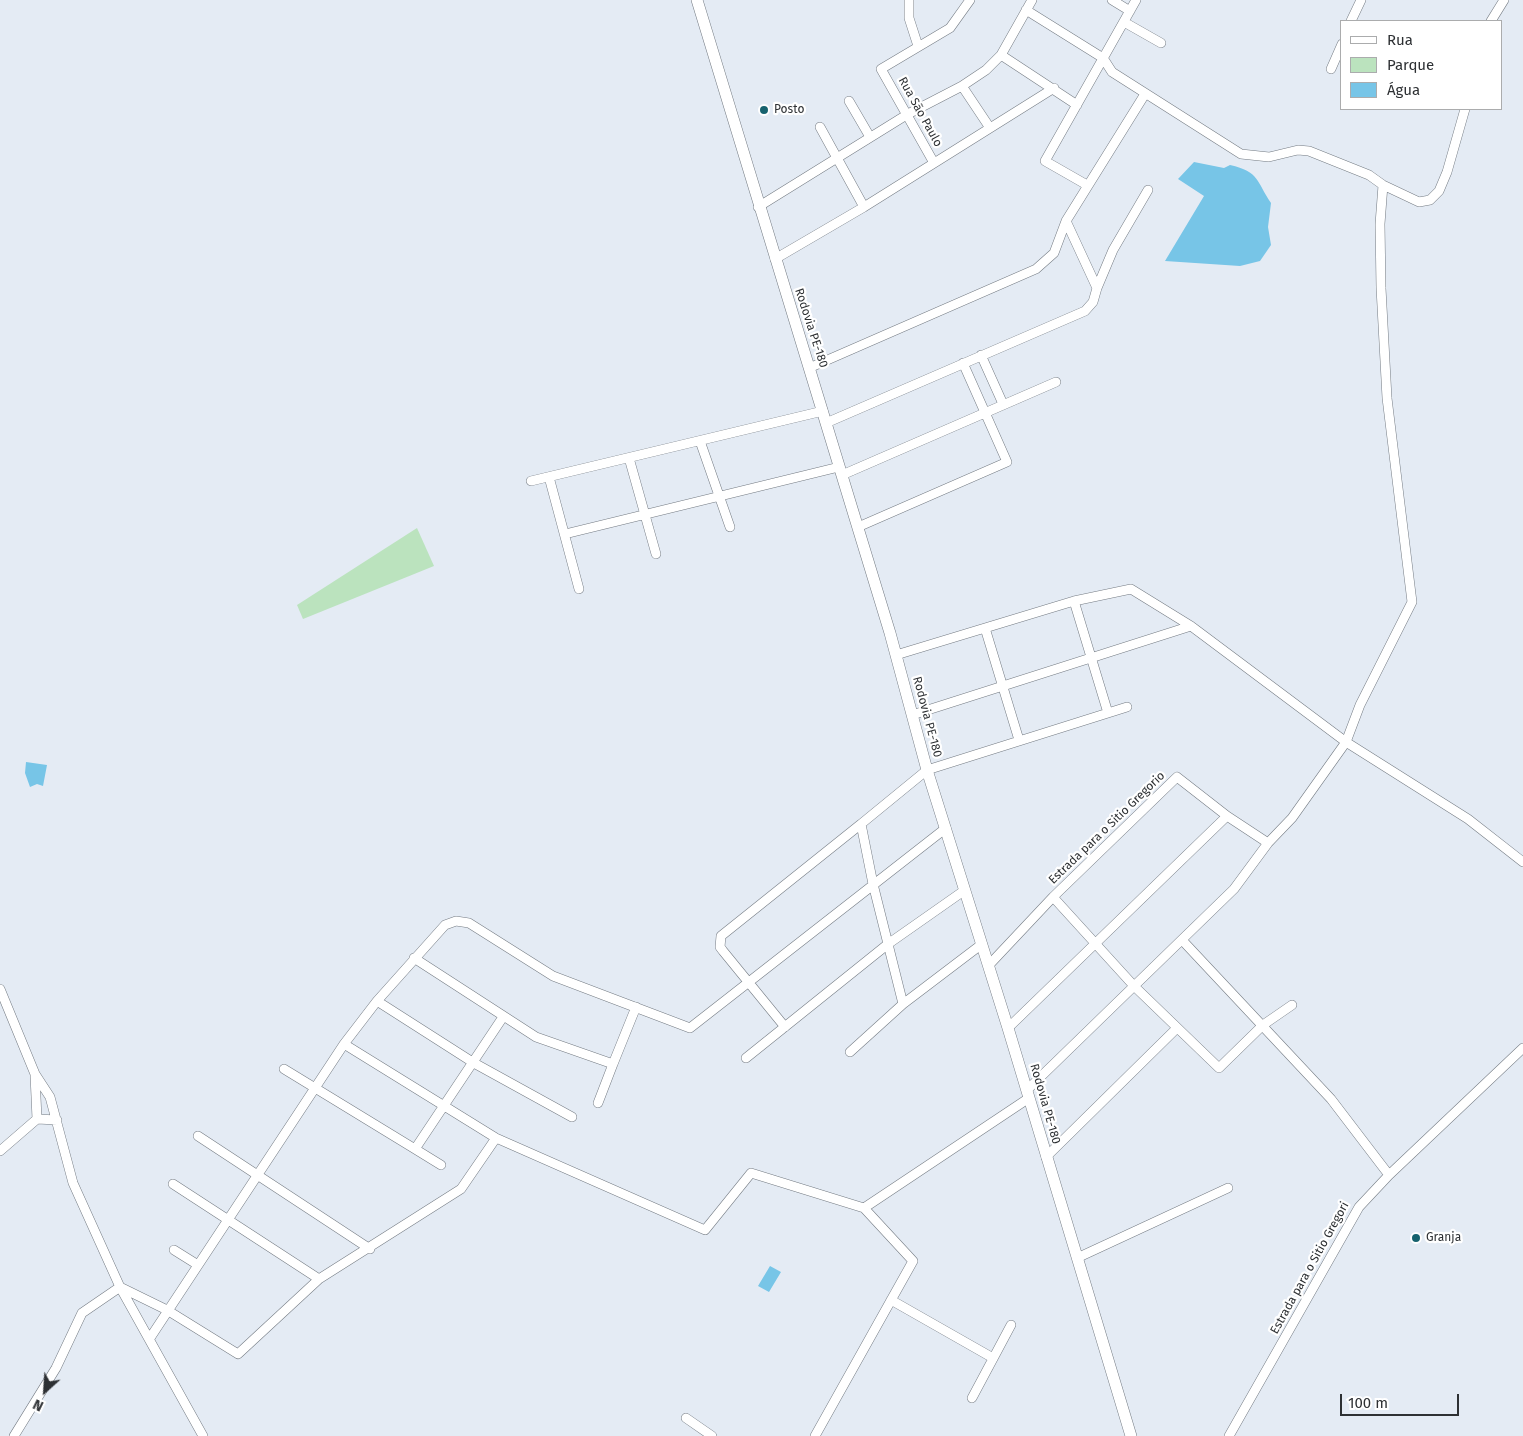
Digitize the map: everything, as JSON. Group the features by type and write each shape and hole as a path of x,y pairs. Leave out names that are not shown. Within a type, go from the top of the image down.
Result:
{"main road":[{"name":"Rodovia PE-180","path":"697,2 758,207 858,527 896,655 927,770 989,965 1131,1436"}],"street":[{"path":"909,0 909,18 918,46"},
{"name":"Rua São Paulo","path":"934,163 881,68 950,28 970,0"},
{"path":"758,207 908,114 962,86 986,70 1001,55 1032,0"},
{"path":"1112,0 1130,11"},
{"path":"1087,185 1045,161 1136,0"},
{"path":"1351,20 1360,0"},
{"path":"1492,20 1504,0"},
{"path":"1026,10 1103,58 1112,72 1241,154 1269,157 1298,150 1309,150 1369,175 1383,185 1419,202 1433,198 1439,191 1447,172 1465,110"},
{"path":"1124,22 1161,43"},
{"path":"1331,69 1340,49"},
{"path":"1001,55 1054,88 1077,105"},
{"path":"962,86 990,128"},
{"path":"775,259 864,207 1054,88"},
{"path":"809,368 1036,269 1054,254 1066,221 1145,94"},
{"path":"849,101 870,137"},
{"path":"820,127 864,207"},
{"path":"864,1208 1028,1094 1134,986 1234,889 1268,843 1292,818 1346,742 1360,705 1412,602 1387,408 1381,288 1380,224 1383,185"},
{"path":"826,423 981,355 1081,314 1093,302 1113,250 1148,190"},
{"path":"1066,221 1097,288"},
{"path":"981,355 1003,404"},
{"path":"858,527 1006,462 963,363"},
{"path":"565,534 720,496 841,471 1056,382"},
{"path":"531,481 823,411"},
{"path":"700,441 730,527"},
{"path":"629,458 656,554"},
{"path":"549,477 579,589"},
{"path":"896,655 1074,601 1131,589 1191,626 1346,742 1468,819 1523,862"},
{"path":"1074,601 1108,713"},
{"path":"912,715 1091,656 1191,626"},
{"path":"985,628 1019,740"},
{"path":"785,1027 720,947 720,941 724,932 927,770 1127,707"},
{"name":"Estrada para o Sitio Gregorio","path":"989,965 1053,898 1177,777 1227,816 1268,843"},
{"path":"1008,1028 1227,816"},
{"path":"861,824 873,884 903,1004"},
{"path":"150,1338 167,1310 259,1176 344,1044 377,1000 445,925 456,921 469,923 553,976 690,1028 946,828"},
{"path":"746,1058 888,944 966,890"},
{"path":"1053,898 1134,986 1218,1068 1263,1025 1292,1005"},
{"path":"1182,940 1330,1098 1389,1175"},
{"path":"850,1052 903,1004 982,944"},
{"path":"414,958 536,1037 613,1064"},
{"path":"0,989 35,1074 50,1097 73,1183 120,1287 203,1436"},
{"path":"377,1000 474,1062 572,1117"},
{"path":"598,1103 636,1007"},
{"path":"415,1150 503,1017"},
{"path":"1046,1157 1177,1028"},
{"path":"344,1044 496,1138 705,1230 751,1173 864,1208 913,1261 815,1436"},
{"name":"Estrada para o Sitio Gregori","path":"1229,1436 1348,1224 1364,1200 1523,1048"},
{"path":"284,1069 441,1165"},
{"path":"35,1074 37,1119"},
{"path":"0,1151 37,1119 57,1120"},
{"path":"198,1136 370,1249"},
{"path":"120,1287 167,1310 238,1354 319,1279 370,1249 461,1189 496,1138"},
{"path":"173,1184 319,1279"},
{"path":"1076,1258 1228,1188"},
{"path":"174,1250 198,1265"},
{"path":"14,1436 56,1368 82,1313 120,1287"},
{"path":"891,1300 993,1358"},
{"path":"972,1398 1012,1325"},
{"path":"686,1418 712,1436"}],"green space":[{"path":"417,528 434,566 303,619 297,605"}],"water":[{"path":"1194,162 1224,168 1230,165 1247,171 1256,178 1271,203 1268,227 1271,245 1260,261 1240,266 1165,261 1204,196 1178,179"},
{"path":"26,762 47,765 43,786 37,784 30,787 25,773"},
{"path":"770,1266 781,1272 769,1292 758,1286"}],"place":[{"name":"Posto","path":"764,110"},
{"name":"Granja","path":"1416,1238"}]}
